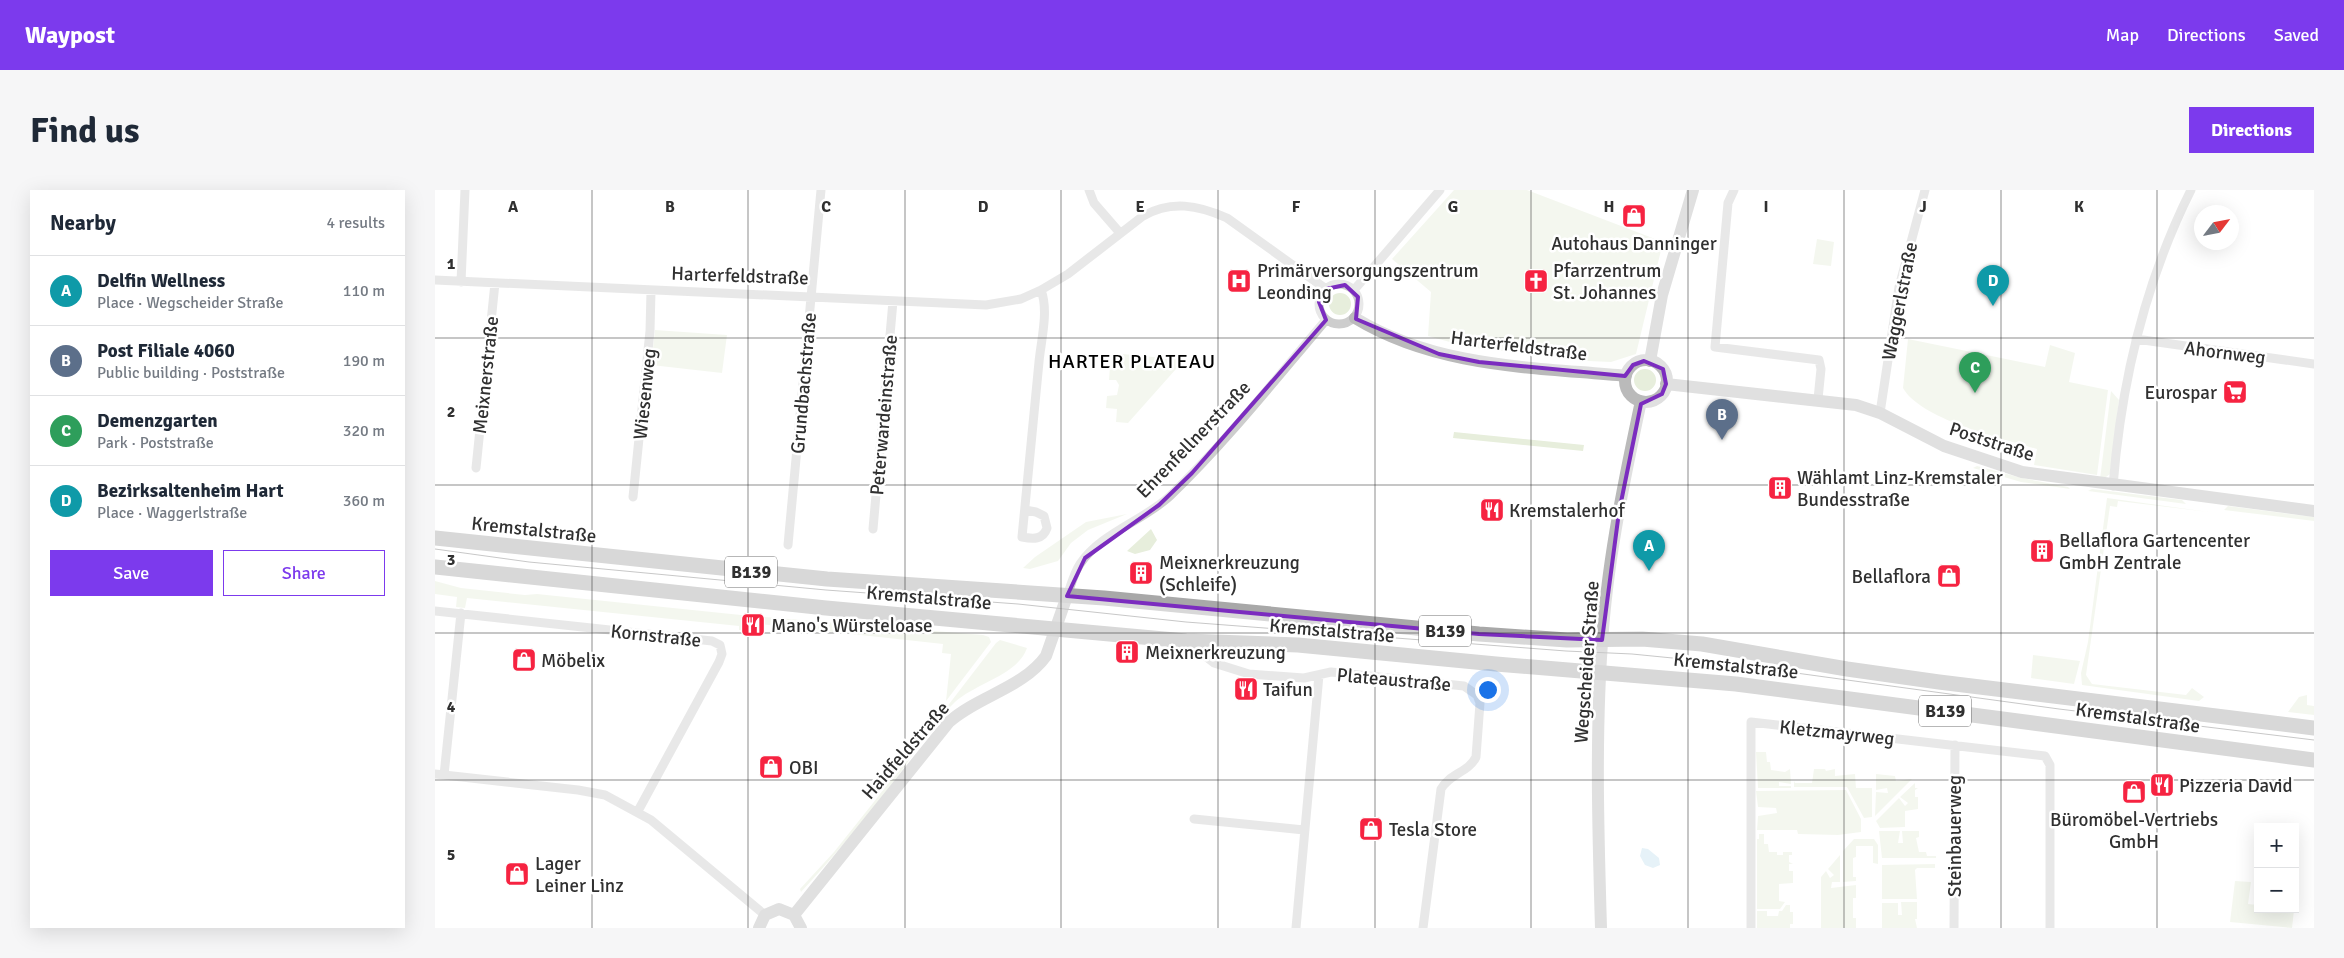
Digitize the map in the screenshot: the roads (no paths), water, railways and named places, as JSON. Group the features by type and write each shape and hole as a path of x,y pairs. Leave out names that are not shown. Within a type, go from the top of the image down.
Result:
{"main road":[{"name":"Kremstalstraße","path":"435,538 827,580 1067,596 1479,634 1567,640 1642,639 1702,644 1921,679 2314,728"},
{"name":"Kremstalstraße","path":"435,567 816,607 1187,641 1298,645 1736,684 2314,760"}],"street":[{"path":"461,282 465,190"},
{"name":"Grundbachstraße","path":"788,545 821,190"},
{"path":"1089,190 1094,203 1120,232"},
{"path":"1354,290 1440,190"},
{"path":"1650,361 1662,295 1693,190"},
{"path":"1734,190 1728,203 1715,347 1819,360 1821,369 1818,399"},
{"name":"Waggerlstraße","path":"1880,413 1899,286 1925,190"},
{"path":"2113,486 2125,389 2136,339 2155,279 2191,190"},
{"name":"Harterfeldstraße","path":"435,280 986,305 1021,299 1041,290 1067,274 1120,232 1156,208 1183,205 1214,212 1227,218 1326,289"},
{"name":"Meixnerstraße","path":"476,468 495,282"},
{"path":"1340,284 1354,290 1360,304 1355,318 1350,322 1339,325 1326,320 1322,315 1319,302 1326,289 1340,284"},
{"path":"1025,510 1045,300 1041,290"},
{"name":"Wiesenweg","path":"633,497 651,330 651,291"},
{"name":"Peterwardeinstraße","path":"873,530 893,301"},
{"name":"Harterfeldstraße","path":"1355,318 1394,338 1453,358 1626,376"},
{"name":"Ehrenfellnerstraße","path":"1055,629 1075,574 1085,558 1100,544 1169,496 1245,416 1326,320"},
{"name":"Ahornweg","path":"2136,339 2314,364"},
{"path":"1650,361 1663,370 1666,384 1659,398 1648,402 1641,401 1629,393 1626,388 1626,376 1633,365 1638,362 1650,361"},
{"name":"Poststraße","path":"1666,384 1818,399 1856,405 1880,413 1944,446 1994,464 2035,475 2314,511"},
{"name":"Wegscheider Straße","path":"1601,928 1598,703 1602,640 1619,512 1641,401"},
{"name":"Kornstraße","path":"435,610 712,642 720,645 722,654 719,662 638,811"},
{"path":"461,613 439,774 605,795 638,811 765,915"},
{"name":"Haidfeldstraße","path":"794,915 949,722 964,709 1032,671 1046,656 1055,629"},
{"name":"Plateaustraße","path":"1187,641 1214,663 1249,674 1305,678 1331,672 1464,686 1477,695 1480,703 1476,757 1473,763 1448,780 1441,789 1423,928"},
{"path":"1296,928 1319,674"},
{"name":"Kletzmayrweg","path":"1751,928 1751,722 2040,755 2047,760 2050,775 2050,928"},
{"name":"Steinbauerweg","path":"1954,928 1955,745"},
{"path":"1194,819 1304,830"},
{"path":"759,928 765,915 779,909 794,915 801,928"}],"water":[{"path":"1642,848 1648,849 1659,858 1660,865 1653,868 1645,865 1640,856"}],"tram line":[{"path":"435,549 529,562 826,590 1018,604 1186,622 1566,651 1632,654 1723,663 2059,709 2314,740"}],"place":[{"name":"Autohaus Danninger","path":"1634,216"},
{"name":"Primärversorgungszentrum Leonding","path":"1239,281"},
{"name":"Pfarrzentrum St. Johannes","path":"1536,281"},
{"name":"Bezirksaltenheim Hart","path":"1993,306"},
{"name":"Eurospar","path":"2235,392"},
{"name":"Demenzgarten","path":"1975,393"},
{"name":"Post Filiale 4060","path":"1722,440"},
{"name":"Wählamt Linz-Kremstaler Bundesstraße","path":"1780,488"},
{"name":"Kremstalerhof","path":"1492,510"},
{"name":"Bellaflora Gartencenter GmbH Zentrale","path":"2042,551"},
{"name":"Delfin Wellness","path":"1649,571"},
{"name":"Meixnerkreuzung (Schleife)","path":"1141,573"},
{"name":"Bellaflora","path":"1949,576"},
{"name":"Mano's Würsteloase","path":"753,625"},
{"name":"Meixnerkreuzung","path":"1127,652"},
{"name":"Möbelix","path":"524,660"},
{"name":"Taifun","path":"1246,689"},
{"name":"OBI","path":"771,767"},
{"name":"Pizzeria David","path":"2162,785"},
{"name":"Büromöbel-Vertriebs GmbH","path":"2134,792"},
{"name":"Tesla Store","path":"1371,829"},
{"name":"Lager Leiner Linz","path":"517,874"}],"district":[{"name":"HARTER PLATEAU","path":"1132,361"}]}
